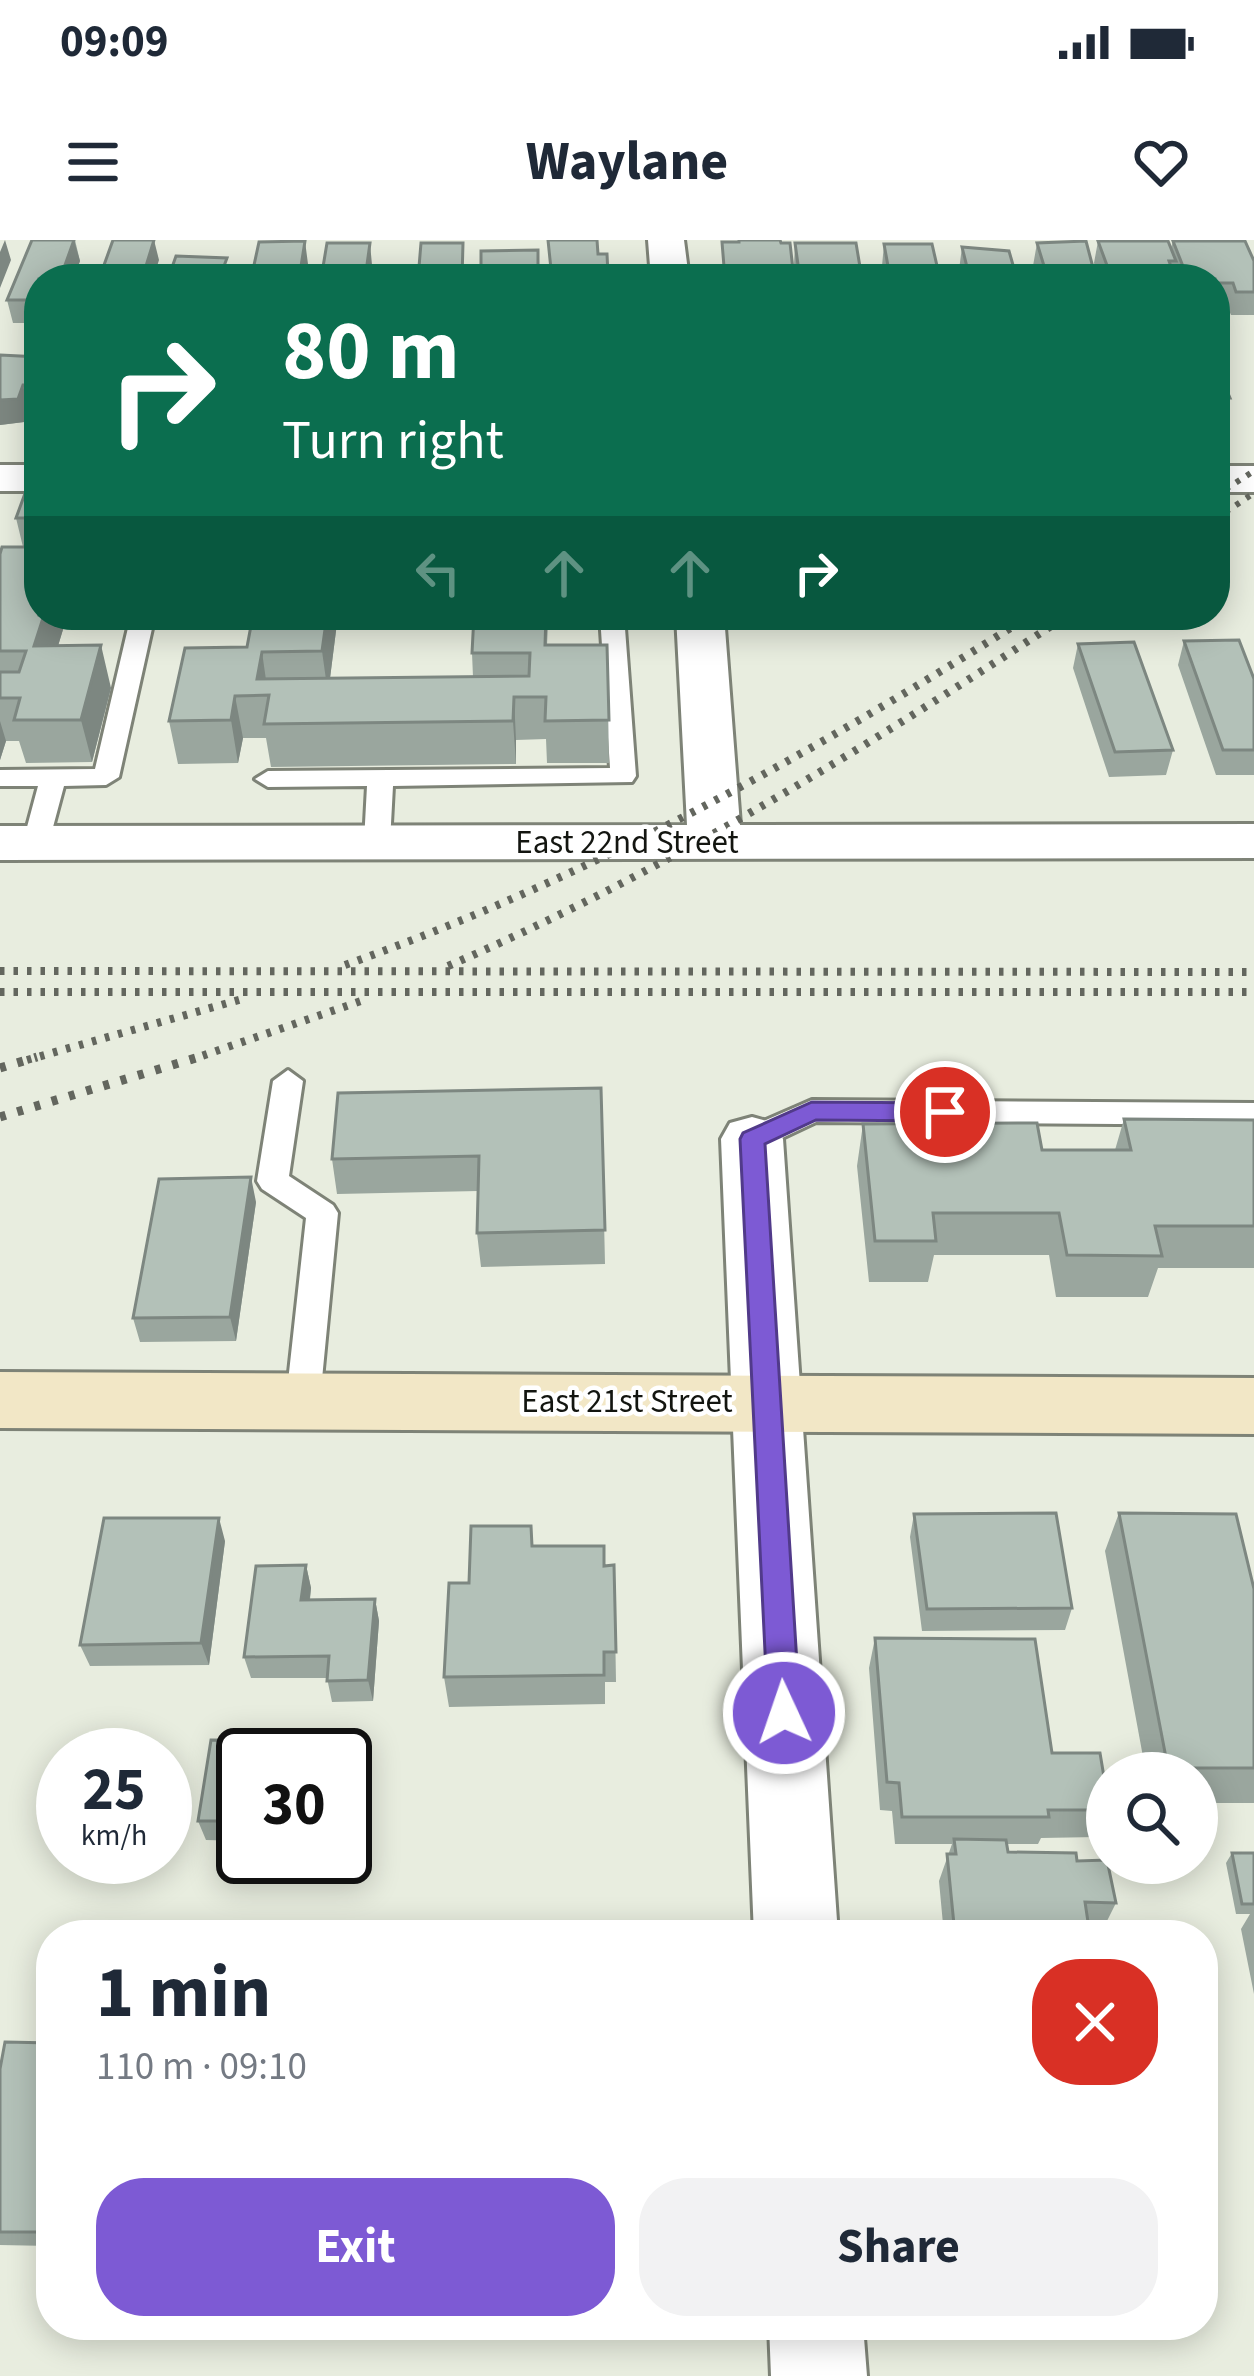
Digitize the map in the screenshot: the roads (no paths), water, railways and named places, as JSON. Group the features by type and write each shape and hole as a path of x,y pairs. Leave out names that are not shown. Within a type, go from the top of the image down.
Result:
{"main road":[{"name":"East 21st Street","path":"0,1400 1254,1406"}],"street":[{"path":"701,630 715,842"},
{"name":"East 22nd Street","path":"18,842 1254,841"},
{"path":"752,1139 795,1920"},
{"path":"817,2340 819,2376"}],"lane":[{"path":"0,778 106,777 140,630"},
{"path":"268,779 623,776 613,630"},
{"path":"18,842 53,778"},
{"path":"377,842 380,779"},
{"path":"288,1081 273,1181 322,1214 303,1400"},
{"path":"752,1139 812,1111 1254,1114"}],"railway":[{"path":"1230,486 1254,471"},
{"path":"1230,509 1254,493"},
{"path":"345,965 525,893 698,810 1006,630"},
{"path":"448,966 688,848 918,712 1045,630"},
{"path":"0,971 1254,972"},
{"path":"0,992 1254,992"},
{"path":"27,1060 242,999"},
{"path":"197,1058 364,1000"},
{"path":"0,1068 37,1057"},
{"path":"0,1117 197,1058"},
{"path":"190,1060 197,1058"}]}
